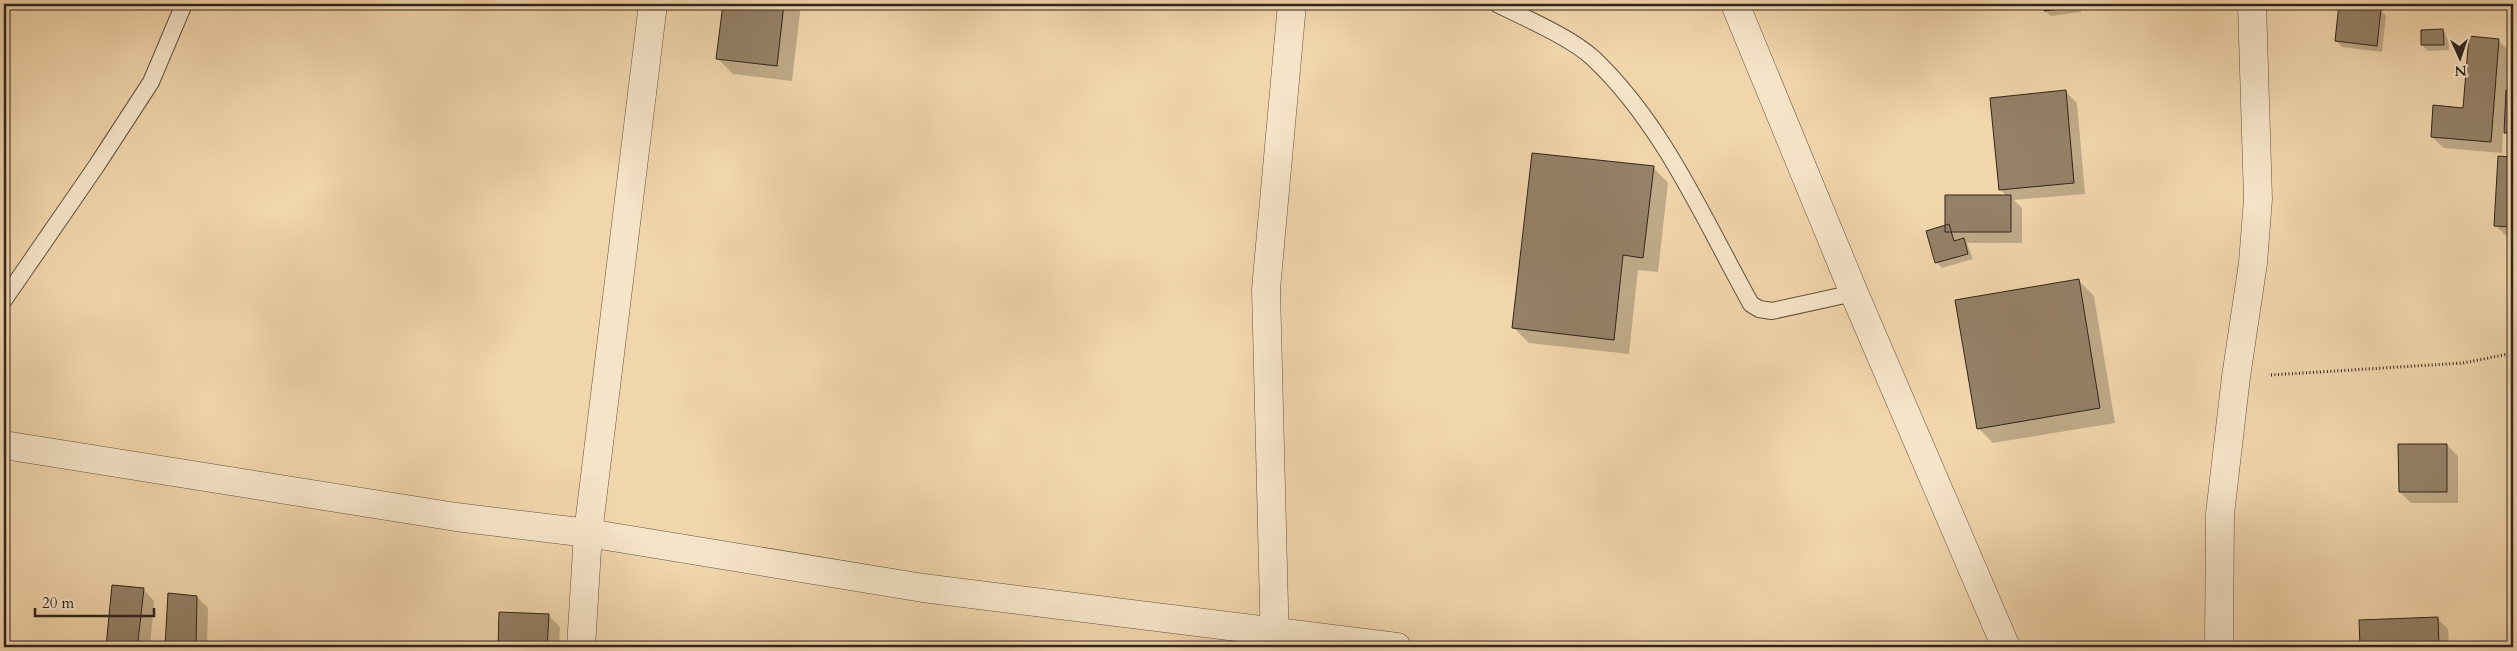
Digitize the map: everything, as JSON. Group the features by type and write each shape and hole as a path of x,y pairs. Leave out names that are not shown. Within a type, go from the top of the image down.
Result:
{"street":[{"path":"581,647 588,533 654,4"},
{"path":"1274,639 1266,289 1292,4"},
{"path":"1735,4 1854,293 2006,647"},
{"path":"2219,647 2220,514 2236,377 2253,263 2258,199 2252,4"},
{"path":"4,445 456,517 588,533 923,588 1274,639 1398,647"}],"lane":[{"path":"4,300 97,165 151,82 184,4"},
{"path":"1497,4 1545,27 1592,57 1640,110 1673,162 1751,304 1759,309 1772,311 1854,293"}],"path":[{"path":"2236,377 2463,363 2513,354"}],"building":[{"path":"723,4 784,4 777,66 716,59"},
{"path":"2044,4 2076,4 2076,7 2044,11"},
{"path":"2339,4 2381,9 2377,46 2335,41"},
{"path":"2443,29 2444,45 2421,45 2421,30"},
{"path":"2469,36 2499,39 2491,142 2431,137 2433,105 2463,108"},
{"path":"2066,90 2074,183 1999,190 1990,98"},
{"path":"2506,90 2513,91 2513,133 2504,133"},
{"path":"1532,153 1654,166 1643,258 1623,255 1614,340 1512,328"},
{"path":"2498,156 2513,157 2513,227 2494,226"},
{"path":"1945,195 2011,195 2011,232 1945,232"},
{"path":"1949,224 1954,241 1964,238 1968,254 1935,263 1926,231"},
{"path":"2079,279 2100,408 1977,429 1955,300"},
{"path":"2398,444 2447,444 2447,492 2399,492"},
{"path":"112,585 144,588 138,641 153,647 106,647"},
{"path":"168,593 197,596 196,647 165,647"},
{"path":"499,612 549,614 547,647 498,647"},
{"path":"2438,617 2439,647 2360,647 2359,620"}]}
